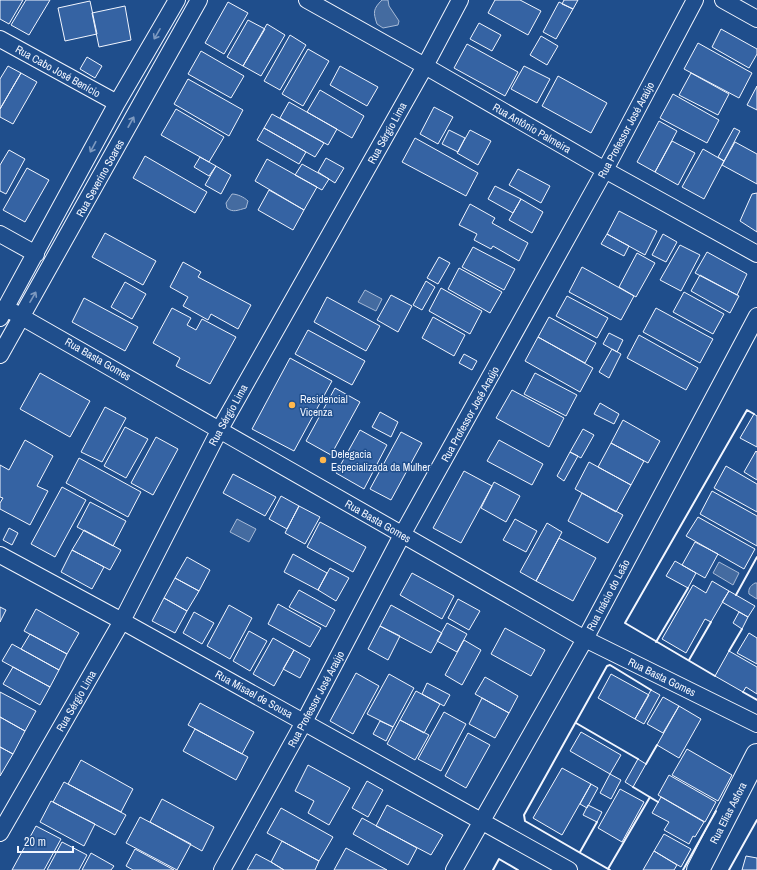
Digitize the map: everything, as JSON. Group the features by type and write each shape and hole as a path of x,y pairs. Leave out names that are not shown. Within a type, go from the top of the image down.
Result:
{"street":[{"name":"Rua Severino Soares","path":"3,313 117,103 177,0"},
{"name":"Rua Severino Soares","path":"0,355 199,0"},
{"name":"Rua Antônio Palmeira","path":"307,0 605,170 757,254"},
{"name":"Rua Sérgio Lima","path":"0,832 122,621 220,429 425,66 460,0"},
{"name":"Rua Professor José Araújo","path":"222,870 304,722 402,535 605,170 695,0"},
{"path":"723,0 757,19"},
{"name":"Rua Cabo José Benício","path":"0,39 117,103"},
{"path":"0,234 36,254"},
{"name":"Rua Basta Gomes","path":"3,313 22,317 585,639 757,724"},
{"name":"Rua Inácio do Leão","path":"454,870 585,639 757,316"},
{"name":"Rua Misael de Sousa","path":"0,555 122,621 480,822 569,870"},
{"name":"Rua Elias Asfora","path":"698,870 757,755"}],"water":[{"path":"382,0 388,0 389,6 399,21 398,25 383,28 377,24 375,11"},
{"path":"232,194 245,198 248,201 246,208 234,211 227,208 226,203"},
{"path":"365,290 382,299 376,311 358,302"},
{"path":"237,519 256,529 249,542 230,532"},
{"path":"719,562 739,573 733,585 713,573"},
{"path":"757,583 757,599 749,594 750,588"}],"building":[{"path":"0,0 23,0 9,24 0,19"},
{"path":"26,0 50,0 29,35 11,25"},
{"path":"495,0 520,0 541,11 528,35 488,13"},
{"path":"564,0 578,0 573,9 562,4"},
{"path":"90,1 97,34 65,41 58,8"},
{"path":"228,2 248,13 224,54 205,43"},
{"path":"559,2 573,9 556,39 543,32"},
{"path":"125,6 131,40 99,47 92,13"},
{"path":"248,20 265,29 243,66 227,57"},
{"path":"479,23 501,35 492,51 470,39"},
{"path":"267,24 285,35 261,76 243,66"},
{"path":"721,29 757,49 757,54 749,68 712,47"},
{"path":"290,35 306,45 280,90 264,81"},
{"path":"541,36 558,46 547,65 530,55"},
{"path":"698,43 752,73 739,98 684,69"},
{"path":"467,44 518,72 505,96 454,68"},
{"path":"308,49 329,61 303,106 282,94"},
{"path":"201,51 244,76 231,98 188,74"},
{"path":"87,57 102,66 95,78 80,69"},
{"path":"8,66 21,73 0,109 0,79"},
{"path":"340,66 378,87 367,106 330,85"},
{"path":"524,66 550,79 537,103 511,89"},
{"path":"21,73 37,82 13,124 0,117 0,109"},
{"path":"691,73 729,94 718,115 679,95"},
{"path":"558,76 607,103 591,133 542,106"},
{"path":"188,79 243,110 229,136 174,104"},
{"path":"757,86 757,110 747,105"},
{"path":"320,90 364,116 352,138 307,112"},
{"path":"673,94 719,120 707,143 660,118"},
{"path":"289,102 337,129 328,145 280,118"},
{"path":"434,107 453,117 438,144 420,134"},
{"path":"176,109 224,137 209,162 161,135"},
{"path":"272,114 324,143 315,157 264,128"},
{"path":"659,121 677,131 655,172 637,162"},
{"path":"264,128 306,152 299,164 257,140"},
{"path":"734,128 740,131 724,161 718,157"},
{"path":"449,130 465,138 458,152 442,144"},
{"path":"470,130 491,141 478,165 457,153"},
{"path":"415,138 478,173 466,196 402,162"},
{"path":"672,141 695,153 678,185 655,172"},
{"path":"735,142 757,154 757,184 722,165"},
{"path":"703,149 724,161 704,199 682,187"},
{"path":"9,150 25,159 6,194 0,191 0,165"},
{"path":"145,156 207,192 195,213 133,178"},
{"path":"200,157 216,166 209,176 194,167"},
{"path":"326,158 344,168 335,183 318,172"},
{"path":"267,159 317,187 304,210 255,181"},
{"path":"302,164 329,179 322,190 295,175"},
{"path":"216,166 231,175 221,194 205,185"},
{"path":"27,168 49,180 25,222 3,210"},
{"path":"518,169 550,186 541,203 509,185"},
{"path":"495,186 521,199 513,213 488,199"},
{"path":"269,190 304,210 293,230 258,210"},
{"path":"757,193 757,232 740,221 752,194"},
{"path":"521,199 543,212 532,233 509,220"},
{"path":"470,204 495,218 492,223 528,243 519,261 493,246 491,249 474,240 477,234 459,225"},
{"path":"619,211 657,231 645,255 607,234"},
{"path":"105,233 156,261 143,285 92,257"},
{"path":"607,234 629,246 624,256 601,244"},
{"path":"663,234 677,242 666,262 652,255"},
{"path":"680,245 700,255 681,291 660,280"},
{"path":"473,247 515,269 504,290 462,267"},
{"path":"707,252 747,274 737,295 695,273"},
{"path":"637,253 655,263 636,297 619,287"},
{"path":"439,257 450,263 438,284 427,278"},
{"path":"183,262 201,272 198,277 251,305 238,329 211,314 208,320 183,306 188,297 170,287"},
{"path":"582,267 634,296 621,320 569,292"},
{"path":"459,268 502,292 490,313 448,289"},
{"path":"700,275 739,296 730,313 691,291"},
{"path":"426,281 435,287 422,310 413,305"},
{"path":"125,282 146,294 132,319 111,307"},
{"path":"441,288 482,311 470,334 429,311"},
{"path":"684,292 724,314 713,334 673,312"},
{"path":"391,295 412,306 398,332 377,320"},
{"path":"567,296 608,318 597,338 556,316"},
{"path":"327,297 380,326 366,351 314,322"},
{"path":"84,298 138,327 125,351 72,322"},
{"path":"172,308 191,318 187,325 196,330 202,319 236,337 210,384 176,366 180,358 153,343"},
{"path":"656,308 713,339 700,363 643,332"},
{"path":"433,317 465,335 454,356 422,338"},
{"path":"549,317 596,343 585,363 538,337"},
{"path":"308,330 365,361 352,385 295,354"},
{"path":"609,333 623,340 617,352 603,344"},
{"path":"639,335 698,368 686,390 627,358"},
{"path":"538,337 593,368 580,392 525,361"},
{"path":"612,349 621,354 609,378 599,372"},
{"path":"464,354 477,361 472,370 459,363"},
{"name":"Residencial Vicenza","path":"290,358 332,381 294,451 252,429"},
{"path":"40,373 90,401 70,437 20,409"},
{"path":"535,373 577,395 566,416 524,394"},
{"path":"335,388 360,402 331,455 306,441"},
{"path":"512,390 564,418 549,447 496,418"},
{"path":"600,403 619,414 614,424 594,414"},
{"path":"105,407 126,418 102,462 81,452"},
{"path":"380,412 398,422 391,437 372,427"},
{"path":"754,414 757,416 757,447 740,438"},
{"path":"623,420 660,441 648,463 611,443"},
{"path":"125,427 148,439 126,478 104,466"},
{"path":"583,429 594,435 581,458 570,452"},
{"path":"360,430 387,445 364,489 336,473"},
{"path":"401,432 422,443 391,500 370,489"},
{"path":"156,437 178,449 153,495 131,483"},
{"path":"25,440 53,456 37,486 48,491 30,525 0,509 0,503 3,498 0,497 0,465 9,470"},
{"path":"499,440 543,464 532,485 487,461"},
{"path":"611,443 644,461 631,485 598,467"},
{"path":"756,451 757,452 757,480 744,472"},
{"path":"570,452 578,456 564,481 557,476"},
{"path":"79,458 141,492 128,517 66,483"},
{"path":"589,462 631,485 616,512 575,489"},
{"path":"726,466 757,484 757,512 714,488"},
{"path":"464,471 492,486 461,543 433,528"},
{"path":"233,474 276,497 265,516 223,493"},
{"path":"494,482 520,496 506,522 481,508"},
{"path":"62,487 86,500 55,557 31,544"},
{"path":"712,491 757,516 757,546 700,514"},
{"path":"582,493 623,515 608,543 568,521"},
{"path":"281,496 299,506 287,529 269,519"},
{"path":"90,502 126,521 113,546 77,527"},
{"path":"299,506 320,517 305,544 285,533"},
{"path":"698,517 755,549 744,569 686,536"},
{"path":"515,519 537,531 526,552 503,540"},
{"path":"320,522 366,547 353,572 307,547"},
{"path":"547,523 562,532 536,581 520,572"},
{"path":"9,528 18,533 12,545 3,540"},
{"path":"84,530 121,550 110,570 72,550"},
{"path":"559,538 596,558 573,601 536,581"},
{"path":"695,542 718,554 705,578 682,565"},
{"path":"72,550 104,567 92,589 61,572"},
{"path":"293,554 327,573 318,590 284,572"},
{"path":"187,557 210,570 199,591 175,578"},
{"path":"675,561 696,573 688,588 666,576"},
{"path":"330,568 349,578 336,601 318,590"},
{"path":"412,573 454,596 442,619 400,595"},
{"path":"175,578 199,591 187,611 164,598"},
{"path":"712,581 729,591 711,622 705,619 686,653 662,639 693,585 706,593"},
{"path":"299,590 335,610 326,627 289,607"},
{"path":"729,591 755,606 748,617 722,602"},
{"path":"164,598 187,611 175,633 152,621"},
{"path":"458,599 480,611 469,630 448,618"},
{"path":"278,604 321,628 310,647 268,624"},
{"path":"229,605 252,618 230,659 207,646"},
{"path":"391,605 442,633 431,653 380,626"},
{"path":"0,607 6,610 0,622"},
{"path":"36,609 79,633 67,654 24,631"},
{"path":"194,612 214,623 202,644 183,633"},
{"path":"739,612 748,617 742,629 733,623"},
{"path":"447,623 467,634 457,652 437,641"},
{"path":"380,626 400,636 388,660 368,649"},
{"path":"505,628 545,650 531,676 491,654"},
{"path":"249,631 267,641 250,671 233,661"},
{"path":"749,633 757,638 757,664 737,653"},
{"path":"30,634 67,654 59,670 21,649"},
{"path":"273,638 294,650 274,686 253,674"},
{"path":"464,640 481,650 462,685 445,675"},
{"path":"12,644 59,670 50,687 2,661"},
{"path":"294,650 310,659 300,678 283,669"},
{"path":"729,651 757,667 757,694 746,687 743,692 715,676"},
{"path":"13,667 50,687 40,705 3,684"},
{"path":"356,673 379,686 353,734 330,721"},
{"path":"389,674 414,688 393,727 367,714"},
{"path":"611,674 649,695 635,719 598,698"},
{"path":"485,677 518,696 509,713 475,694"},
{"path":"427,683 450,695 444,706 422,694"},
{"path":"651,690 660,695 644,724 635,719"},
{"path":"416,691 440,704 424,733 400,720"},
{"path":"0,692 36,711 25,731 0,717"},
{"path":"663,697 679,706 663,733 647,724"},
{"path":"482,698 509,713 495,738 469,724"},
{"path":"200,703 254,732 242,754 188,725"},
{"path":"679,706 701,719 679,758 657,745"},
{"path":"444,712 466,724 441,771 418,759"},
{"path":"0,717 25,731 13,754 0,747"},
{"path":"400,720 429,735 415,760 387,744"},
{"path":"380,721 393,727 386,741 373,734"},
{"path":"195,729 248,757 236,780 183,751"},
{"path":"581,732 621,755 610,774 570,751"},
{"path":"468,733 490,745 466,788 445,776"},
{"path":"0,747 13,754 0,776"},
{"path":"687,749 732,775 718,801 672,775"},
{"path":"638,759 646,764 633,787 625,782"},
{"path":"81,760 133,789 121,812 68,784"},
{"path":"308,765 350,788 329,825 308,813 314,801 295,791"},
{"path":"562,768 591,784 562,835 533,818"},
{"path":"610,774 621,780 611,799 600,793"},
{"path":"669,775 716,802 705,822 658,795"},
{"path":"367,781 383,790 368,817 352,808"},
{"path":"64,782 126,815 115,835 53,802"},
{"path":"591,784 598,788 587,808 580,804"},
{"path":"620,789 644,802 622,842 598,828"},
{"path":"661,797 704,822 695,837 693,836 689,844 664,830 669,822 652,813"},
{"path":"162,799 214,827 202,851 150,822"},
{"path":"51,801 95,824 84,846 40,822"},
{"path":"387,805 443,835 431,855 376,826"},
{"path":"588,805 602,812 597,822 583,815"},
{"path":"281,808 333,837 319,861 267,833"},
{"path":"140,817 191,844 177,870 126,843"},
{"path":"362,818 417,848 408,865 353,834"},
{"path":"36,826 61,839 44,870 12,870"},
{"path":"664,834 691,849 681,867 654,851"},
{"path":"282,841 319,861 315,870 284,870 271,862"},
{"path":"62,842 87,855 79,870 47,870"},
{"path":"346,848 387,870 334,870"},
{"path":"135,849 174,870 133,870 126,866"},
{"path":"654,851 677,865 674,870 643,870"},
{"path":"91,853 114,866 111,870 82,870"},
{"path":"256,854 271,862 284,870 247,870"},
{"path":"746,856 757,858 757,870 742,870"}],"wall":[{"path":"715,676 625,623 747,410 754,414"},
{"path":"736,595 757,557"},
{"path":"656,642 688,588"},
{"path":"689,660 711,622"},
{"path":"729,651 742,629"},
{"path":"610,870 525,821 524,815 607,666 610,665 651,690"},
{"path":"743,692 757,700"},
{"path":"576,723 638,759"},
{"path":"646,764 657,745"},
{"path":"633,787 658,802"},
{"path":"608,869 650,797"},
{"path":"683,870 716,811"},
{"path":"729,870 757,820"},
{"path":"580,852 597,822"},
{"path":"493,870 499,859 518,870"}],"place":[{"name":"Residencial Vicenza","path":"292,405"},
{"name":"Delegacia Especializada da Mulher","path":"323,460"}]}
